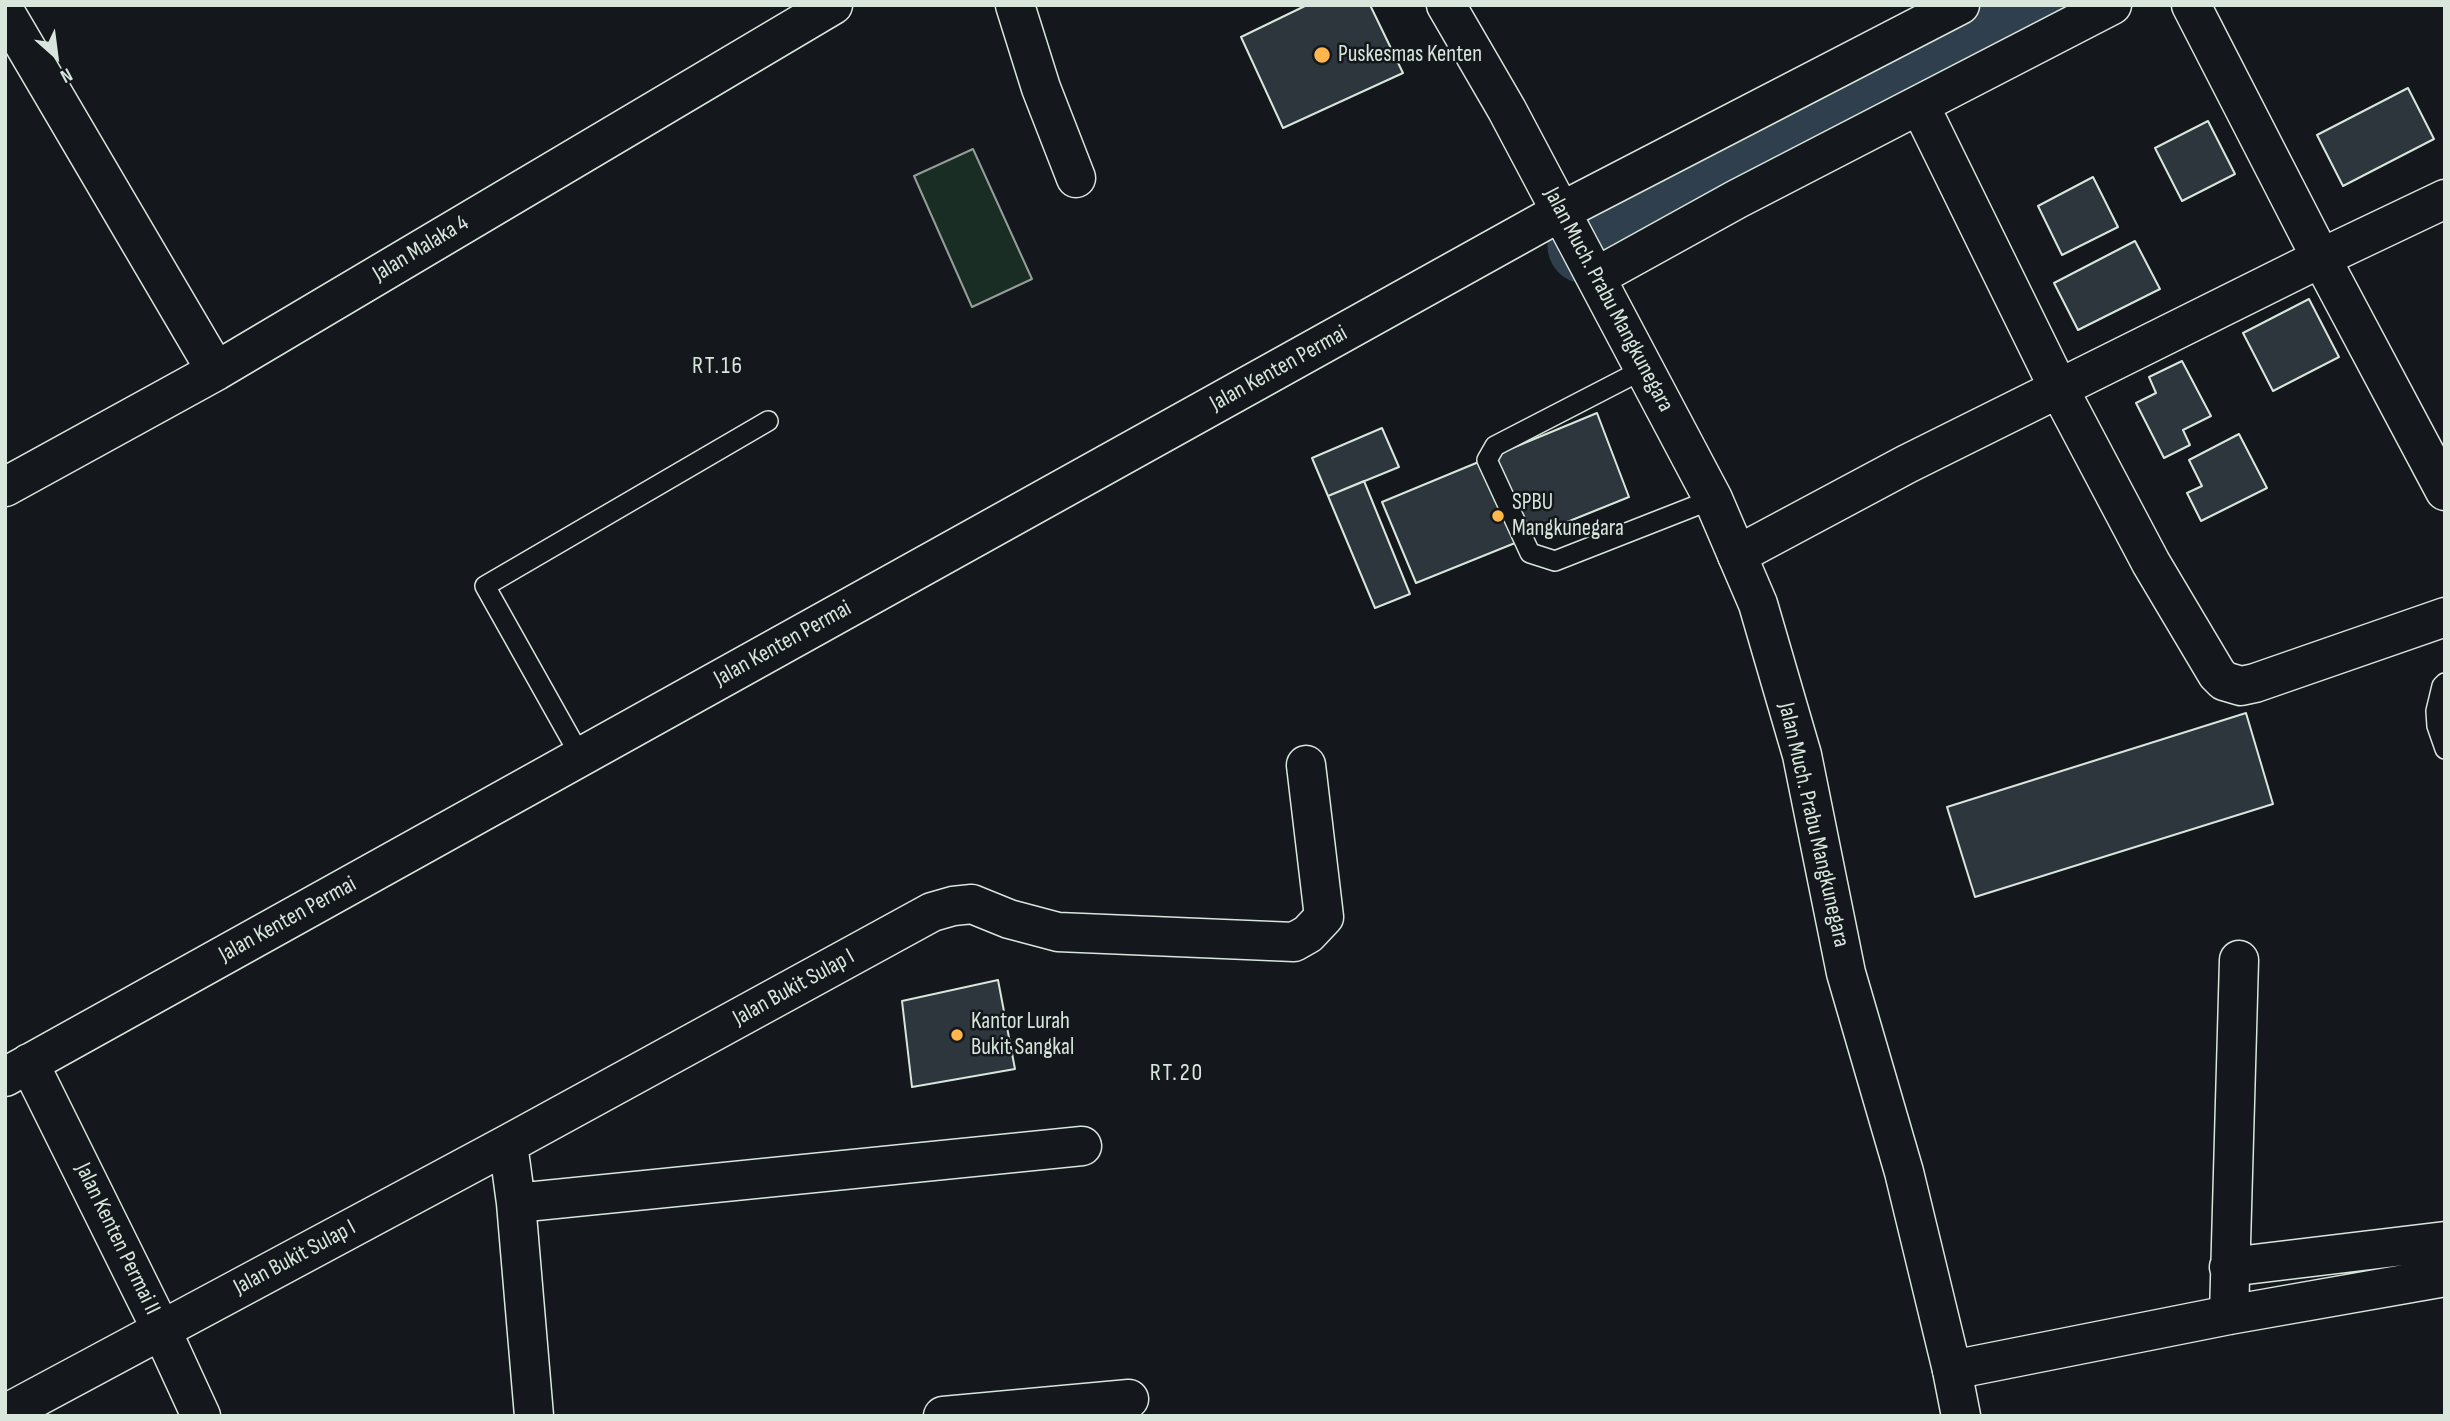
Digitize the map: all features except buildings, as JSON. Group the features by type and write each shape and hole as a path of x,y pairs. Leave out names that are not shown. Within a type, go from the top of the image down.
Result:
{"street":[{"path":"1015,5 1041,88 1076,178"},
{"name":"Jalan Much. Prabu Mangkunegara","path":"1446,5 1562,211 1713,499 1758,604 1802,755 1846,973 1904,1172 1961,1416"},
{"path":"1596,277 1737,199 2112,5"},
{"path":"2191,5 2445,491"},
{"name":"Jalan Malaka 4","path":"5,487 216,371 821,8"},
{"name":"Jalan Kenten Permai","path":"17,1070 1562,211 1946,9"},
{"path":"5,12 216,371"},
{"path":"1920,106 2059,389 2151,563 2217,674 2224,681 2241,686 2255,683 2445,617"},
{"path":"1737,555 1907,464 2445,199"},
{"name":"Jalan Bukit Sulap I","path":"5,1414 509,1144 932,912 972,904 1009,919 1058,932 1294,942 1308,934 1324,917 1306,765"},
{"path":"2229,1315 2239,960"},
{"name":"Jalan Kenten Permai II","path":"17,1070 161,1329 201,1416"},
{"path":"509,1144 534,1416"},
{"path":"516,1203 1082,1146"},
{"path":"2229,1267 2445,1241"},
{"path":"1952,1370 2229,1315 2445,1278"},
{"path":"943,1416 1129,1399"}],"lane":[{"path":"1644,369 1495,446 1487,460 1530,553 1555,561 1713,499"},
{"path":"581,757 485,586 768,421"},
{"path":"2445,683 2436,711 2437,726 2445,749"}],"green space":[{"path":"973,149 1032,279 972,307 914,176"}],"waterway":[{"path":"1585,246 1663,200 2035,5"}],"place":[{"name":"Puskesmas Kenten","path":"1322,55"},
{"name":"SPBU Mangkunegara","path":"1498,516"},
{"name":"Kantor Lurah Bukit Sangkal","path":"957,1035"}],"district":[{"name":"RT.16","path":"718,367"},
{"name":"RT.20","path":"1177,1074"}]}
